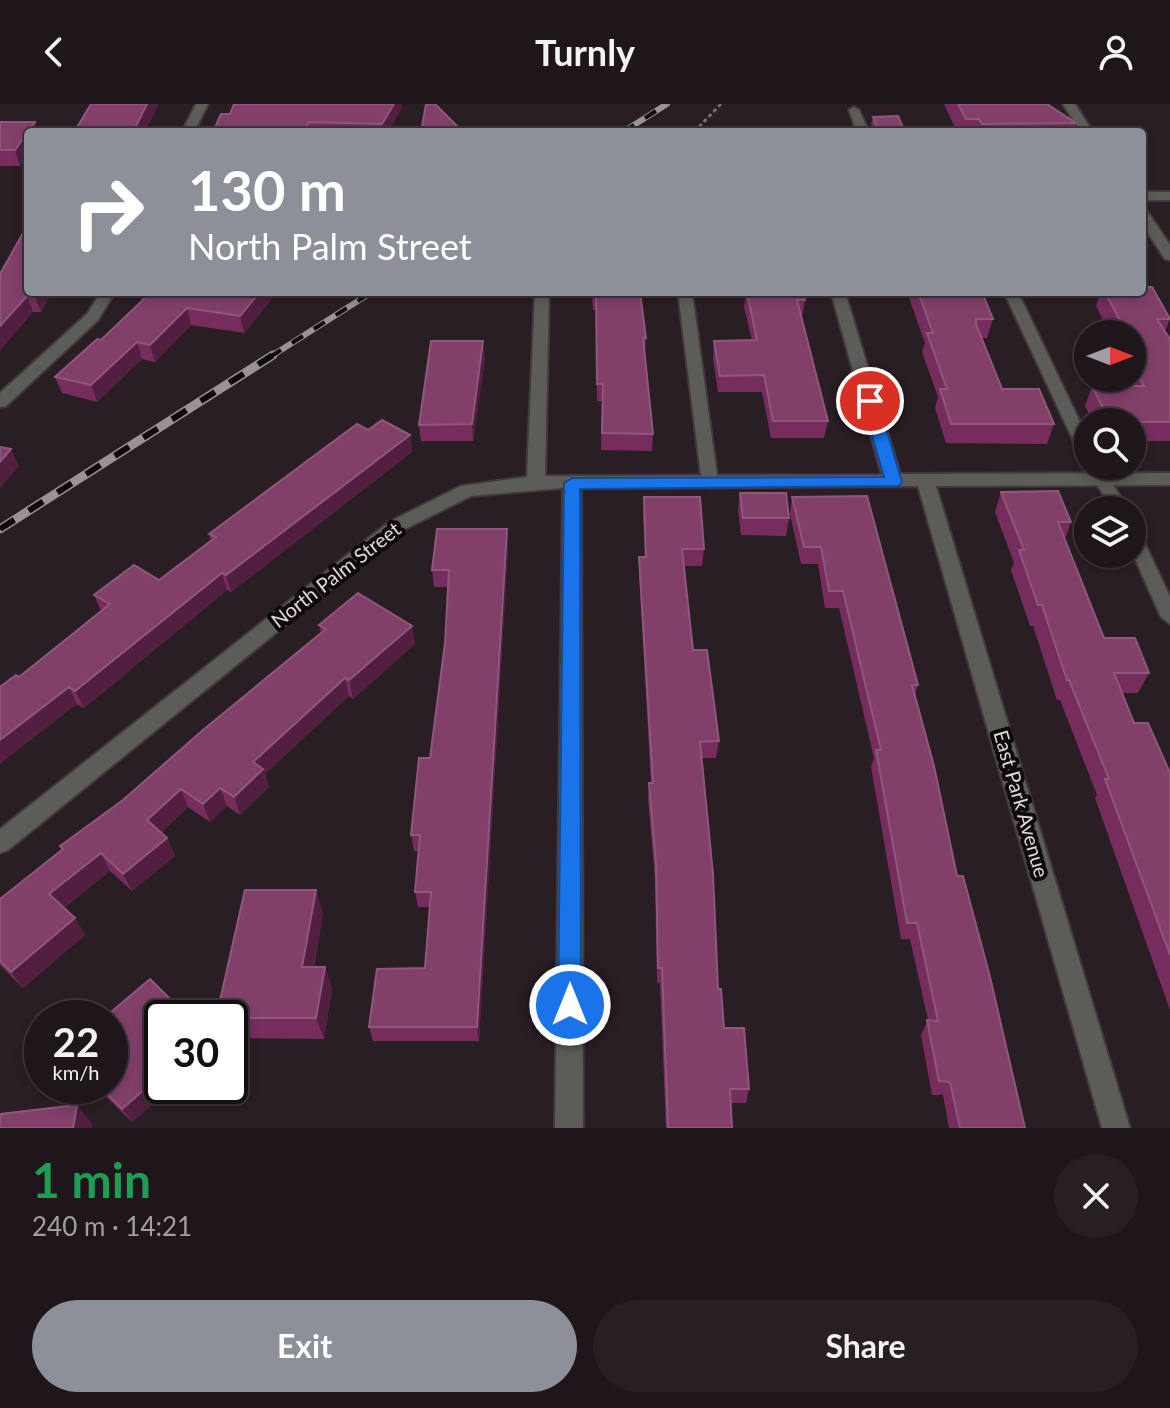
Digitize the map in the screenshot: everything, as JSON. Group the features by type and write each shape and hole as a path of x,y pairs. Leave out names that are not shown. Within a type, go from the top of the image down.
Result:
{"street":[{"path":"190,128 202,104"},
{"path":"1069,104 1084,128"},
{"path":"1146,196 1170,196"},
{"path":"1146,220 1170,256"},
{"path":"0,402 93,317 106,296"},
{"path":"536,482 541,296"},
{"path":"839,296 893,482"},
{"name":"North Palm Street","path":"0,843 396,526 467,490 536,482 893,482 1074,474"},
{"name":"North Palm Street","path":"1146,477 1170,479"},
{"name":"East Park Avenue","path":"926,481 1116,1128"},
{"path":"569,1128 572,483"}],"lane":[{"path":"854,110 861,128"},
{"path":"686,296 710,483"},
{"path":"1013,296 1074,425"},
{"path":"1146,564 1170,617"}],"path":[{"path":"698,128 721,104"}],"building":[{"path":"91,104 147,104 135,128 77,128"},
{"path":"234,104 394,104 382,124 308,122 306,128 215,128 221,114 230,114"},
{"path":"426,104 435,104 459,128 422,128"},
{"path":"958,104 1047,104 1076,123 982,124 979,119 966,119"},
{"path":"898,116 903,128 877,128 873,117"},
{"path":"0,122 35,122 31,128 24,128 24,137 15,150 0,150"},
{"path":"24,231 24,296 27,296 0,326 0,274"},
{"path":"1146,284 1152,287 1170,319 1157,319 1170,339 1170,422 1146,422 1146,408 1103,408 1095,392 1146,392 1146,320 1120,320 1107,296 1146,296"},
{"path":"147,296 257,296 240,316 187,308 150,345 137,342 91,385 55,377 97,339 101,340"},
{"path":"596,296 641,296 653,434 602,433 603,384 597,384"},
{"path":"748,296 804,296 805,300 797,300 828,421 773,421 764,375 720,376 714,341 757,340"},
{"path":"919,296 984,296 993,319 976,319 976,324 1002,389 1039,389 1054,424 951,424 940,389 947,389 927,333 933,333"},
{"path":"431,341 483,341 472,424 419,425"},
{"path":"382,420 410,435 226,575 222,573 75,691 69,687 0,740 0,687 16,675 19,677 110,604 94,595 134,565 159,580 216,537 209,534 357,424 368,430"},
{"path":"0,447 11,449 0,462"},
{"path":"1058,491 1071,522 1058,522 1104,638 1135,638 1149,673 1114,673 1134,723 1148,723 1170,773 1170,955 1105,779 1109,779 1067,680 1042,605 1038,605 1019,550 1024,550 1001,492"},
{"path":"740,493 786,493 789,518 743,518"},
{"path":"867,496 918,685 912,685 934,766 957,876 963,876 1025,1128 960,1128 950,1082 939,1081 927,1020 938,1021 917,923 907,923 876,750 881,750 843,591 829,591 821,547 804,547 792,497"},
{"path":"644,497 700,497 704,549 682,549 693,650 707,650 719,741 700,742 713,874 718,989 721,989 724,1028 744,1028 749,1089 730,1089 732,1128 668,1128 662,968 658,968 656,863 649,783 653,783 639,557 646,557"},
{"path":"437,529 507,529 477,1027 369,1027 377,969 425,968 431,892 415,892 420,835 411,835 419,758 430,758 445,643 449,570 432,570"},
{"path":"358,593 412,626 349,680 345,678 253,762 263,769 234,797 220,788 203,804 181,789 147,820 167,838 123,874 101,853 49,894 75,918 11,972 0,961 0,899 63,849 60,846 123,800 326,629 319,625"},
{"path":"245,890 316,890 302,967 325,967 316,1018 248,1018 248,1000 220,1000"},
{"path":"150,979 171,1000 144,1000 144,1090 128,1104 128,1000 125,1000"},
{"path":"77,1105 73,1128 0,1128 0,1114"}],"railway":[{"path":"629,128 667,104"},
{"path":"270,357 366,296"},
{"path":"0,529 273,355"}],"route":[{"path":"570,1005 572,483 893,482 870,401"}]}
